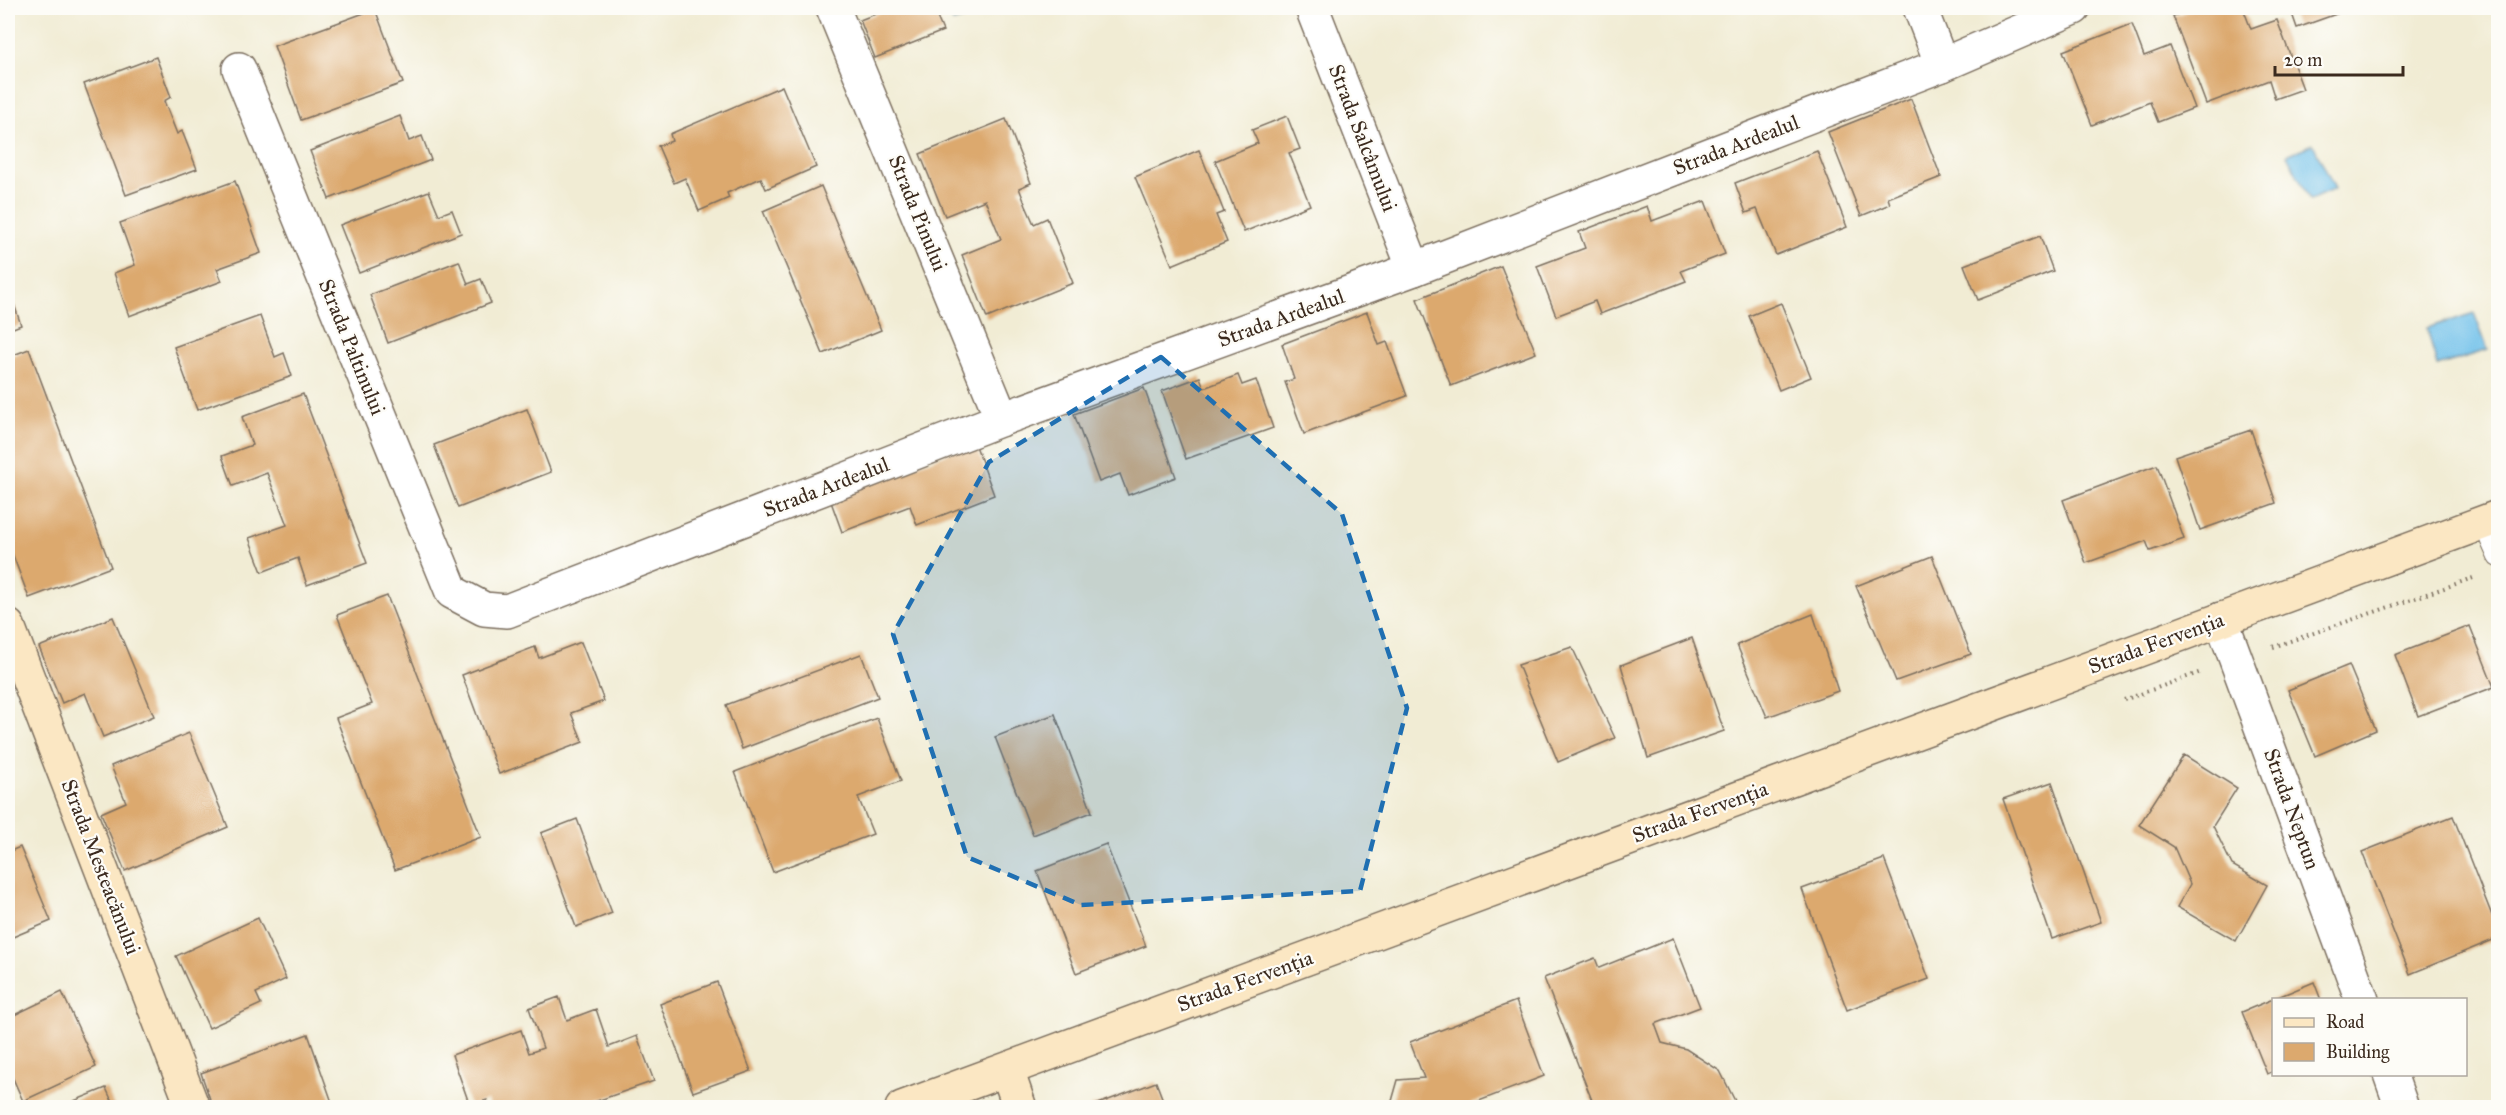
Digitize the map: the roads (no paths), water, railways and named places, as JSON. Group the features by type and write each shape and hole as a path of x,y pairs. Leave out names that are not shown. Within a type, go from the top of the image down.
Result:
{"street":[{"name":"Strada Pinului","path":"833,8 1002,419"},
{"name":"Strada Salcâmului","path":"1312,8 1414,269"},
{"path":"1920,8 1942,65"},
{"name":"Strada Ardealul","path":"484,609 507,611 1002,419 1414,269 1942,65 2074,8"},
{"name":"Strada Paltinului","path":"239,69 452,592 484,609"},
{"name":"Strada Fervenția","path":"902,1107 2491,520"},
{"name":"Strada Neptun","path":"2221,619 2362,998"},
{"name":"Strada Mesteacănului","path":"8,626 16,670 194,1107"},
{"path":"1007,1070 1020,1107"},
{"path":"2391,1076 2402,1107"}],"lane":[{"path":"2491,520 2499,557"}],"water":[{"path":"947,8 998,8 953,22"},
{"path":"2313,144 2335,189 2310,200 2287,155"},
{"path":"2474,313 2488,350 2437,366 2427,328"}]}
